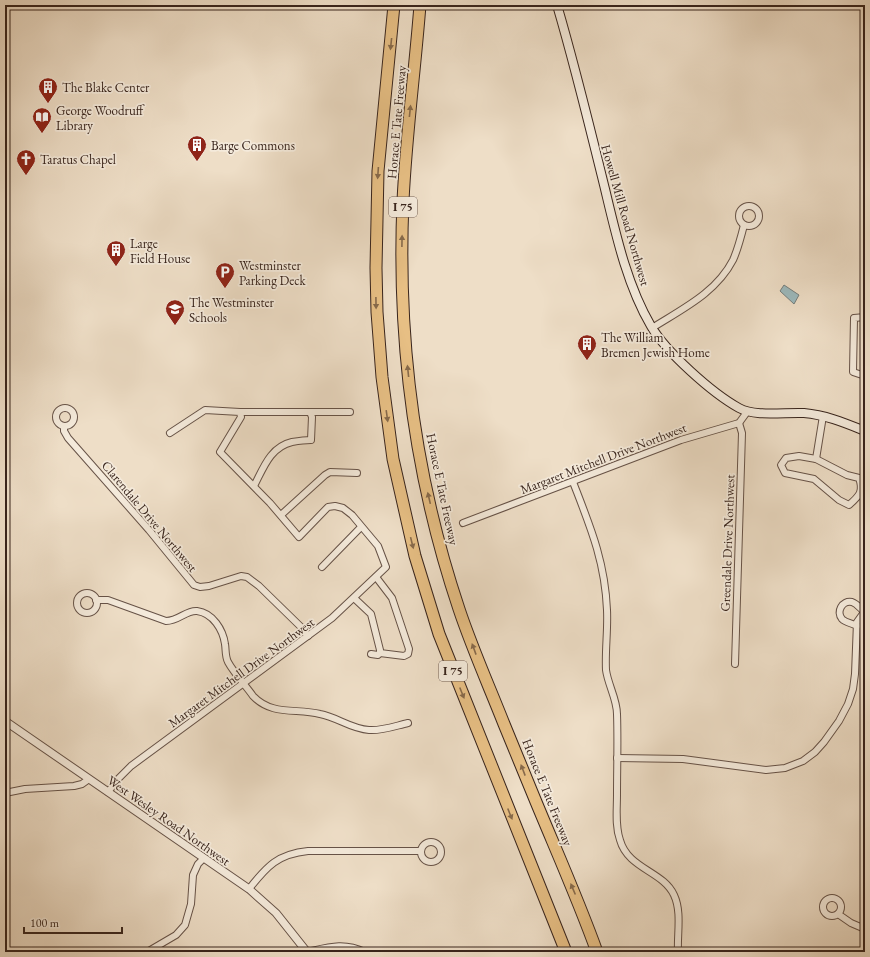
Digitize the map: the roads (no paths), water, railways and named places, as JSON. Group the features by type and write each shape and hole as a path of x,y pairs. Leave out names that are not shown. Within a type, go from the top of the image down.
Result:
{"highway":[{"name":"Horace E Tate Freeway","path":"394,5 378,171 376,268 377,312 382,377 395,466 415,556 439,634 566,952"},
{"name":"Horace E Tate Freeway","path":"420,5 406,150 402,245 403,300 408,374 421,465 433,519 459,608 476,656 526,779 582,910 597,952"},
{"path":"582,910 604,952"}],"main road":[{"name":"Howell Mill Road Northwest","path":"556,5 569,45 621,252 634,291 652,328 671,351 696,376 724,398 747,412 804,413 823,416 865,431"}],"street":[{"path":"652,328 703,296 718,281 733,260 744,225"},
{"path":"865,317 854,318 853,372 865,376"},
{"path":"170,433 205,410 240,412 350,412"},
{"path":"240,412 241,417 220,452 270,503 299,537 328,507 342,508 352,515 362,527 322,567"},
{"path":"254,486 272,454 279,447 292,442 311,440 312,417 310,412"},
{"path":"739,423 747,412"},
{"path":"816,459 823,416"},
{"name":"Margaret Mitchell Drive Northwest","path":"463,523 681,440 739,423"},
{"name":"Greendale Drive Northwest","path":"735,664 742,433 739,423"},
{"name":"Clarendale Drive Northwest","path":"64,426 64,431 68,438 149,530 194,585 200,587 209,586 241,576 247,577 259,586 301,627 308,636"},
{"path":"799,456 816,459 847,475 858,478 862,486 859,497 849,505 839,500 814,479 785,473 781,465 786,458 799,456"},
{"path":"281,515 330,472 357,473"},
{"path":"573,482 595,540 603,570 607,610 606,669 608,682 617,712 617,819 620,841 630,858 670,889 677,906 678,952"},
{"name":"Margaret Mitchell Drive Northwest","path":"108,792 131,766 333,618 386,567 378,546 362,527"},
{"path":"371,654 378,655 380,653 404,656 408,654 409,649 392,598 376,577"},
{"path":"354,598 370,614 380,645 380,653"},
{"path":"96,600 108,600 166,621 173,621 189,612 198,611 209,616 218,624 224,635 226,656 229,663 258,701 276,710 319,714 332,717 354,727 367,730 382,729 408,723"},
{"path":"617,758 683,759 766,770 785,768 803,761 815,752 824,742 839,721 848,704 856,674 857,626 859,618 865,613 853,602 846,602 841,606 840,613 842,619 845,622 857,626"},
{"name":"West Wesley Road Northwest","path":"5,721 249,889 276,914 307,952"},
{"path":"5,793 74,786 82,784 89,779"},
{"path":"249,889 270,864 282,857 296,852 421,851"},
{"path":"147,952 176,935 185,925 191,904 193,875 195,869 204,858"},
{"path":"838,914 851,923 865,929"},
{"path":"307,952 338,945 347,946 365,952"}],"water":[{"path":"784,285 799,295 794,304 780,291"}],"place":[{"name":"The Blake Center","path":"48,104"},
{"name":"George Woodruff Library","path":"42,134"},
{"name":"Barge Commons","path":"197,162"},
{"name":"Taratus Chapel","path":"26,176"},
{"name":"Large Field House","path":"116,267"},
{"name":"Westminster Parking Deck","path":"225,289"},
{"name":"The Westminster Schools","path":"175,326"},
{"name":"The William Bremen Jewish Home","path":"587,361"}]}
